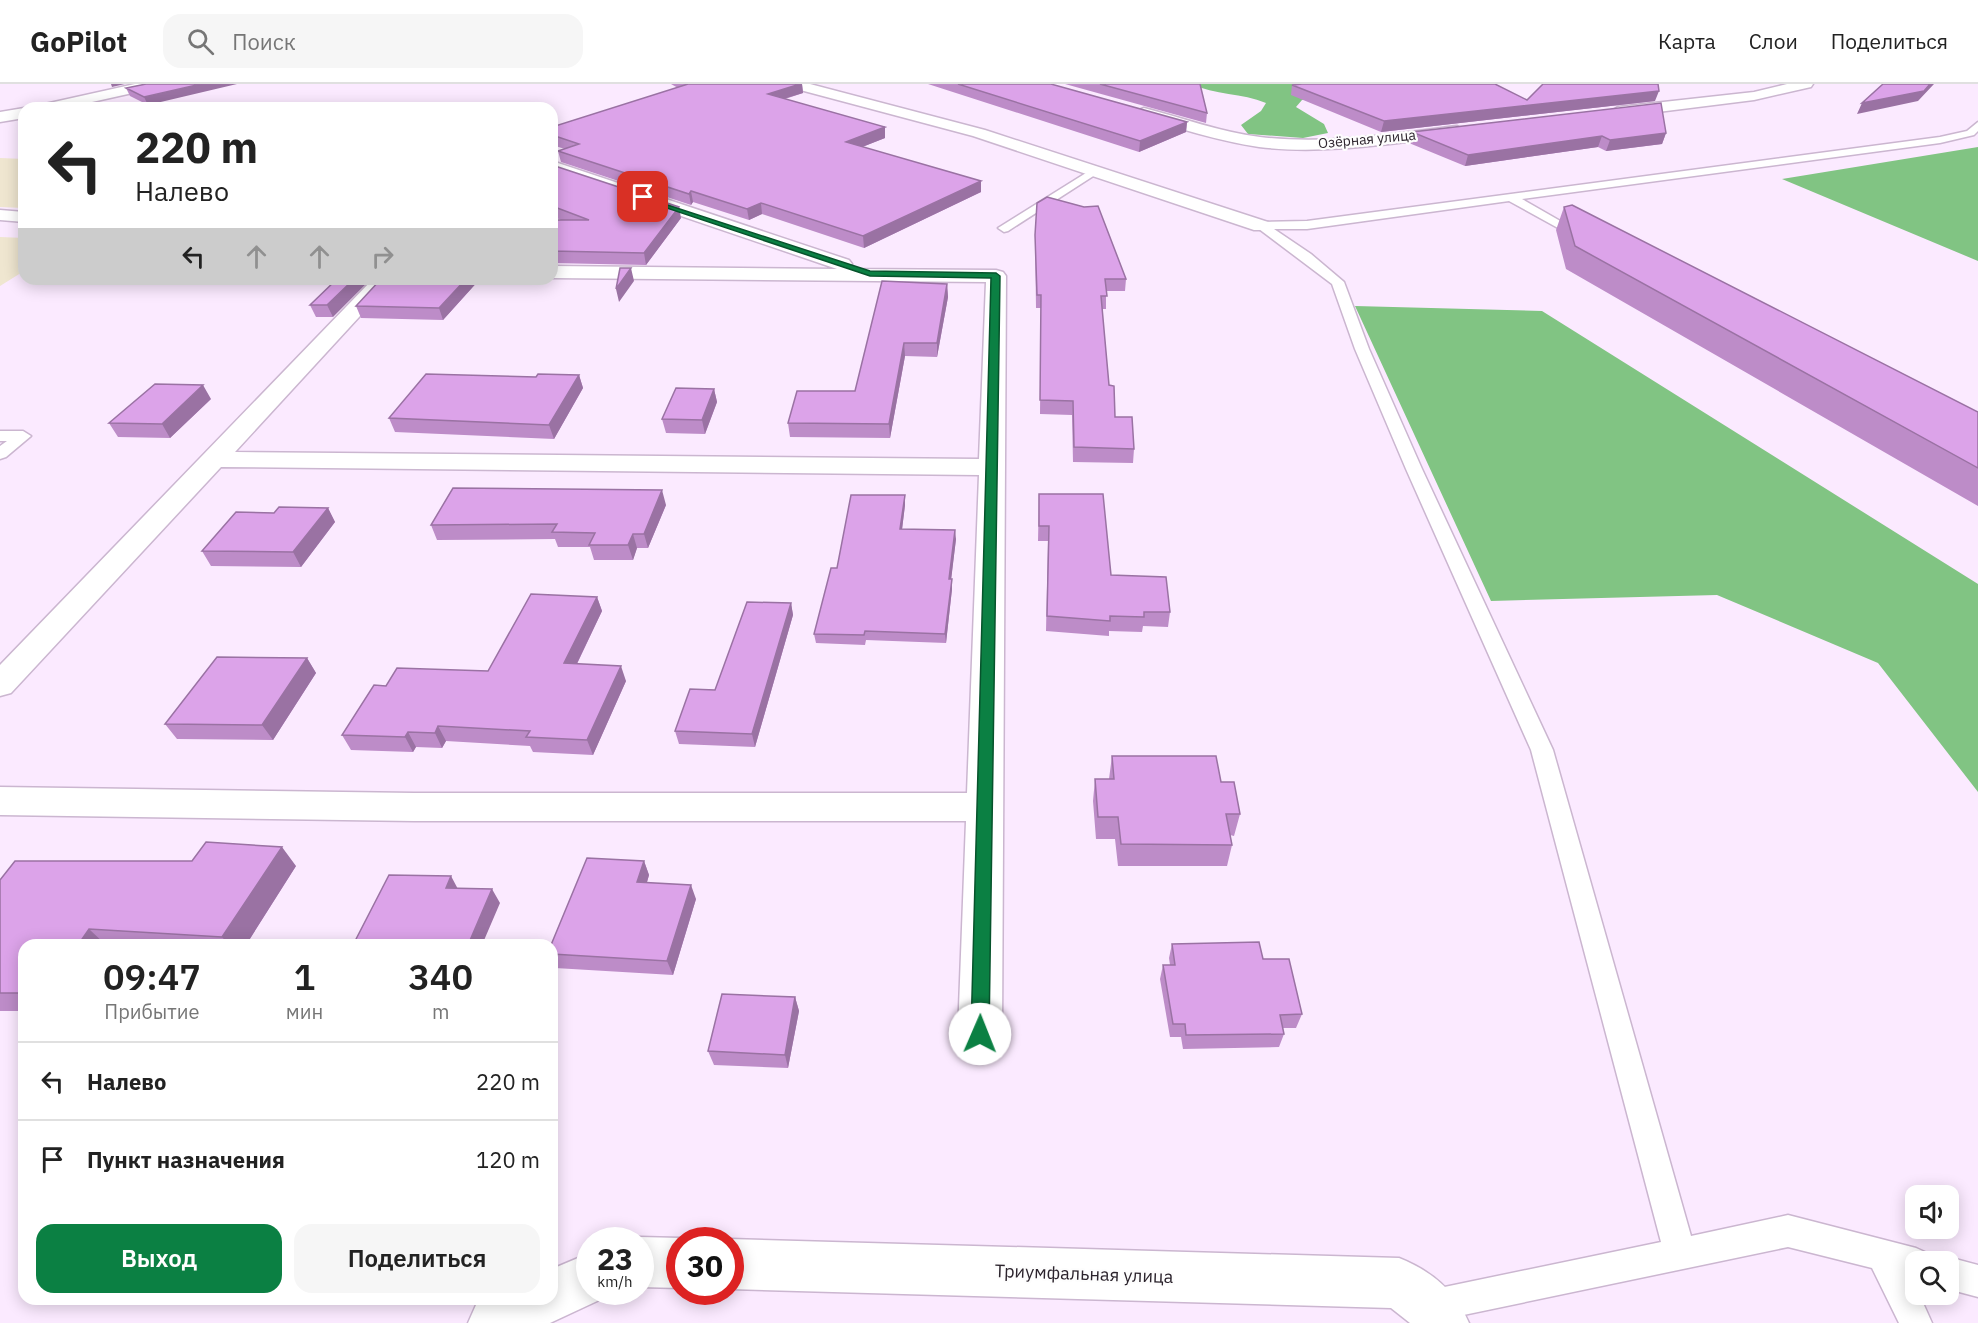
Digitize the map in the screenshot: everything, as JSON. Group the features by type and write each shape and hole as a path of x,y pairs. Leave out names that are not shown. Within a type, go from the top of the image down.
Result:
{"street":[{"path":"72,102 155,84"},
{"path":"794,84 957,127 1261,226"},
{"path":"1602,113 1754,96 1806,84"},
{"name":"Озёрная улица","path":"1129,109 1228,136 1296,144 1357,142 1474,129"},
{"path":"558,168 870,273"},
{"path":"0,215 18,217"},
{"path":"558,272 870,273 996,276 980,1034"},
{"path":"0,685 378,285"},
{"path":"213,459 993,467"},
{"path":"0,801 414,807 984,807"},
{"name":"Триумфальная улица","path":"744,1264 1400,1283 1437,1315"},
{"path":"558,1292 576,1284"},
{"path":"494,1323 532,1305"}],"lane":[{"path":"1261,226 1307,225 1940,140 1970,133 1978,125"},
{"path":"1004,228 1094,171"},
{"path":"1512,198 1558,224"},
{"path":"1261,226 1307,257 1338,282 1362,349 1542,750 1680,1254"},
{"path":"0,436 23,436 0,454"},
{"path":"1437,1315 1680,1254 1788,1231 1905,1261"},
{"path":"1882,1255 1916,1323"},
{"path":"1959,1276 1978,1281"}],"shaded area":[{"path":"0,158 18,159 18,208 0,207"},
{"path":"0,237 18,238 18,275 0,286"}],"green space":[{"path":"1191,84 1393,84 1302,100 1296,107 1324,124 1328,133 1303,138 1248,134 1241,125 1261,111 1266,103"},
{"path":"1978,147 1978,261 1782,179"},
{"path":"1355,306 1542,311 1978,584 1978,792 1878,663 1717,595 1491,601"}],"building":[{"path":"146,84 201,84 144,97 126,88"},
{"path":"688,84 800,84 768,94 885,127 846,142 981,181 863,236 761,203 747,209 691,191 689,194 558,151 579,144 558,137 558,125"},
{"path":"958,84 1051,84 1187,122 1140,141"},
{"path":"1100,84 1200,84 1207,113"},
{"path":"1495,84 1527,100 1543,84 1658,84 1659,91 1384,121 1292,85"},
{"path":"1883,84 1930,84 1924,91 1862,103"},
{"path":"1661,103 1666,133 1610,140 1602,136 1468,155 1412,132"},
{"path":"558,167 679,207 644,253 558,251 558,220 589,220 558,208"},
{"path":"1047,197 1084,207 1098,206 1126,279 1105,279 1107,296 1101,296 1109,385 1114,386 1115,417 1132,417 1134,449 1074,447 1073,401 1040,400 1041,295 1037,295 1035,235 1037,203"},
{"path":"1572,205 1978,412 1978,468 1575,246 1564,207"},
{"path":"620,268 631,268 616,289"},
{"path":"882,281 947,284 937,343 904,343 889,424 788,423 797,391 855,391"},
{"path":"331,285 348,285 327,305 310,305"},
{"path":"375,285 460,285 439,308 356,306"},
{"path":"426,374 536,377 538,374 579,375 549,425 389,418"},
{"path":"155,384 203,385 162,424 109,423"},
{"path":"676,388 714,389 702,420 662,419"},
{"path":"453,488 662,490 644,534 633,534 628,545 589,545 595,533 552,532 557,524 431,525"},
{"path":"1039,494 1103,494 1111,575 1166,577 1170,612 1144,612 1144,617 1110,616 1110,621 1047,616 1049,526 1039,526"},
{"path":"851,495 905,495 900,529 955,530 945,634 865,631 864,635 814,634 831,568 837,568"},
{"path":"279,507 328,508 293,552 202,551 236,512 274,513"},
{"path":"531,594 597,597 564,663 621,666 587,740 526,737 530,731 438,726 435,733 408,732 405,737 342,735 374,685 386,686 397,668 488,671"},
{"path":"747,602 791,603 752,734 675,731 690,689 715,690"},
{"path":"217,657 307,658 262,725 165,724"},
{"path":"1112,756 1216,756 1221,782 1234,782 1240,814 1226,814 1232,845 1121,844 1118,817 1098,817 1095,779 1114,779"},
{"path":"206,842 282,847 222,937 89,929 82,939 18,939 18,993 0,993 0,880 15,861 192,861"},
{"path":"587,858 644,861 637,882 691,885 667,961 558,954 558,939 553,939"},
{"path":"389,875 451,876 446,888 492,889 471,939 356,939"},
{"path":"1259,942 1263,959 1289,959 1302,1014 1280,1015 1284,1034 1186,1035 1185,1024 1173,1024 1163,965 1175,965 1172,944"},
{"path":"722,994 795,997 785,1055 708,1051"}],"route":[{"path":"643,197 870,273 996,276 980,1034"}]}
